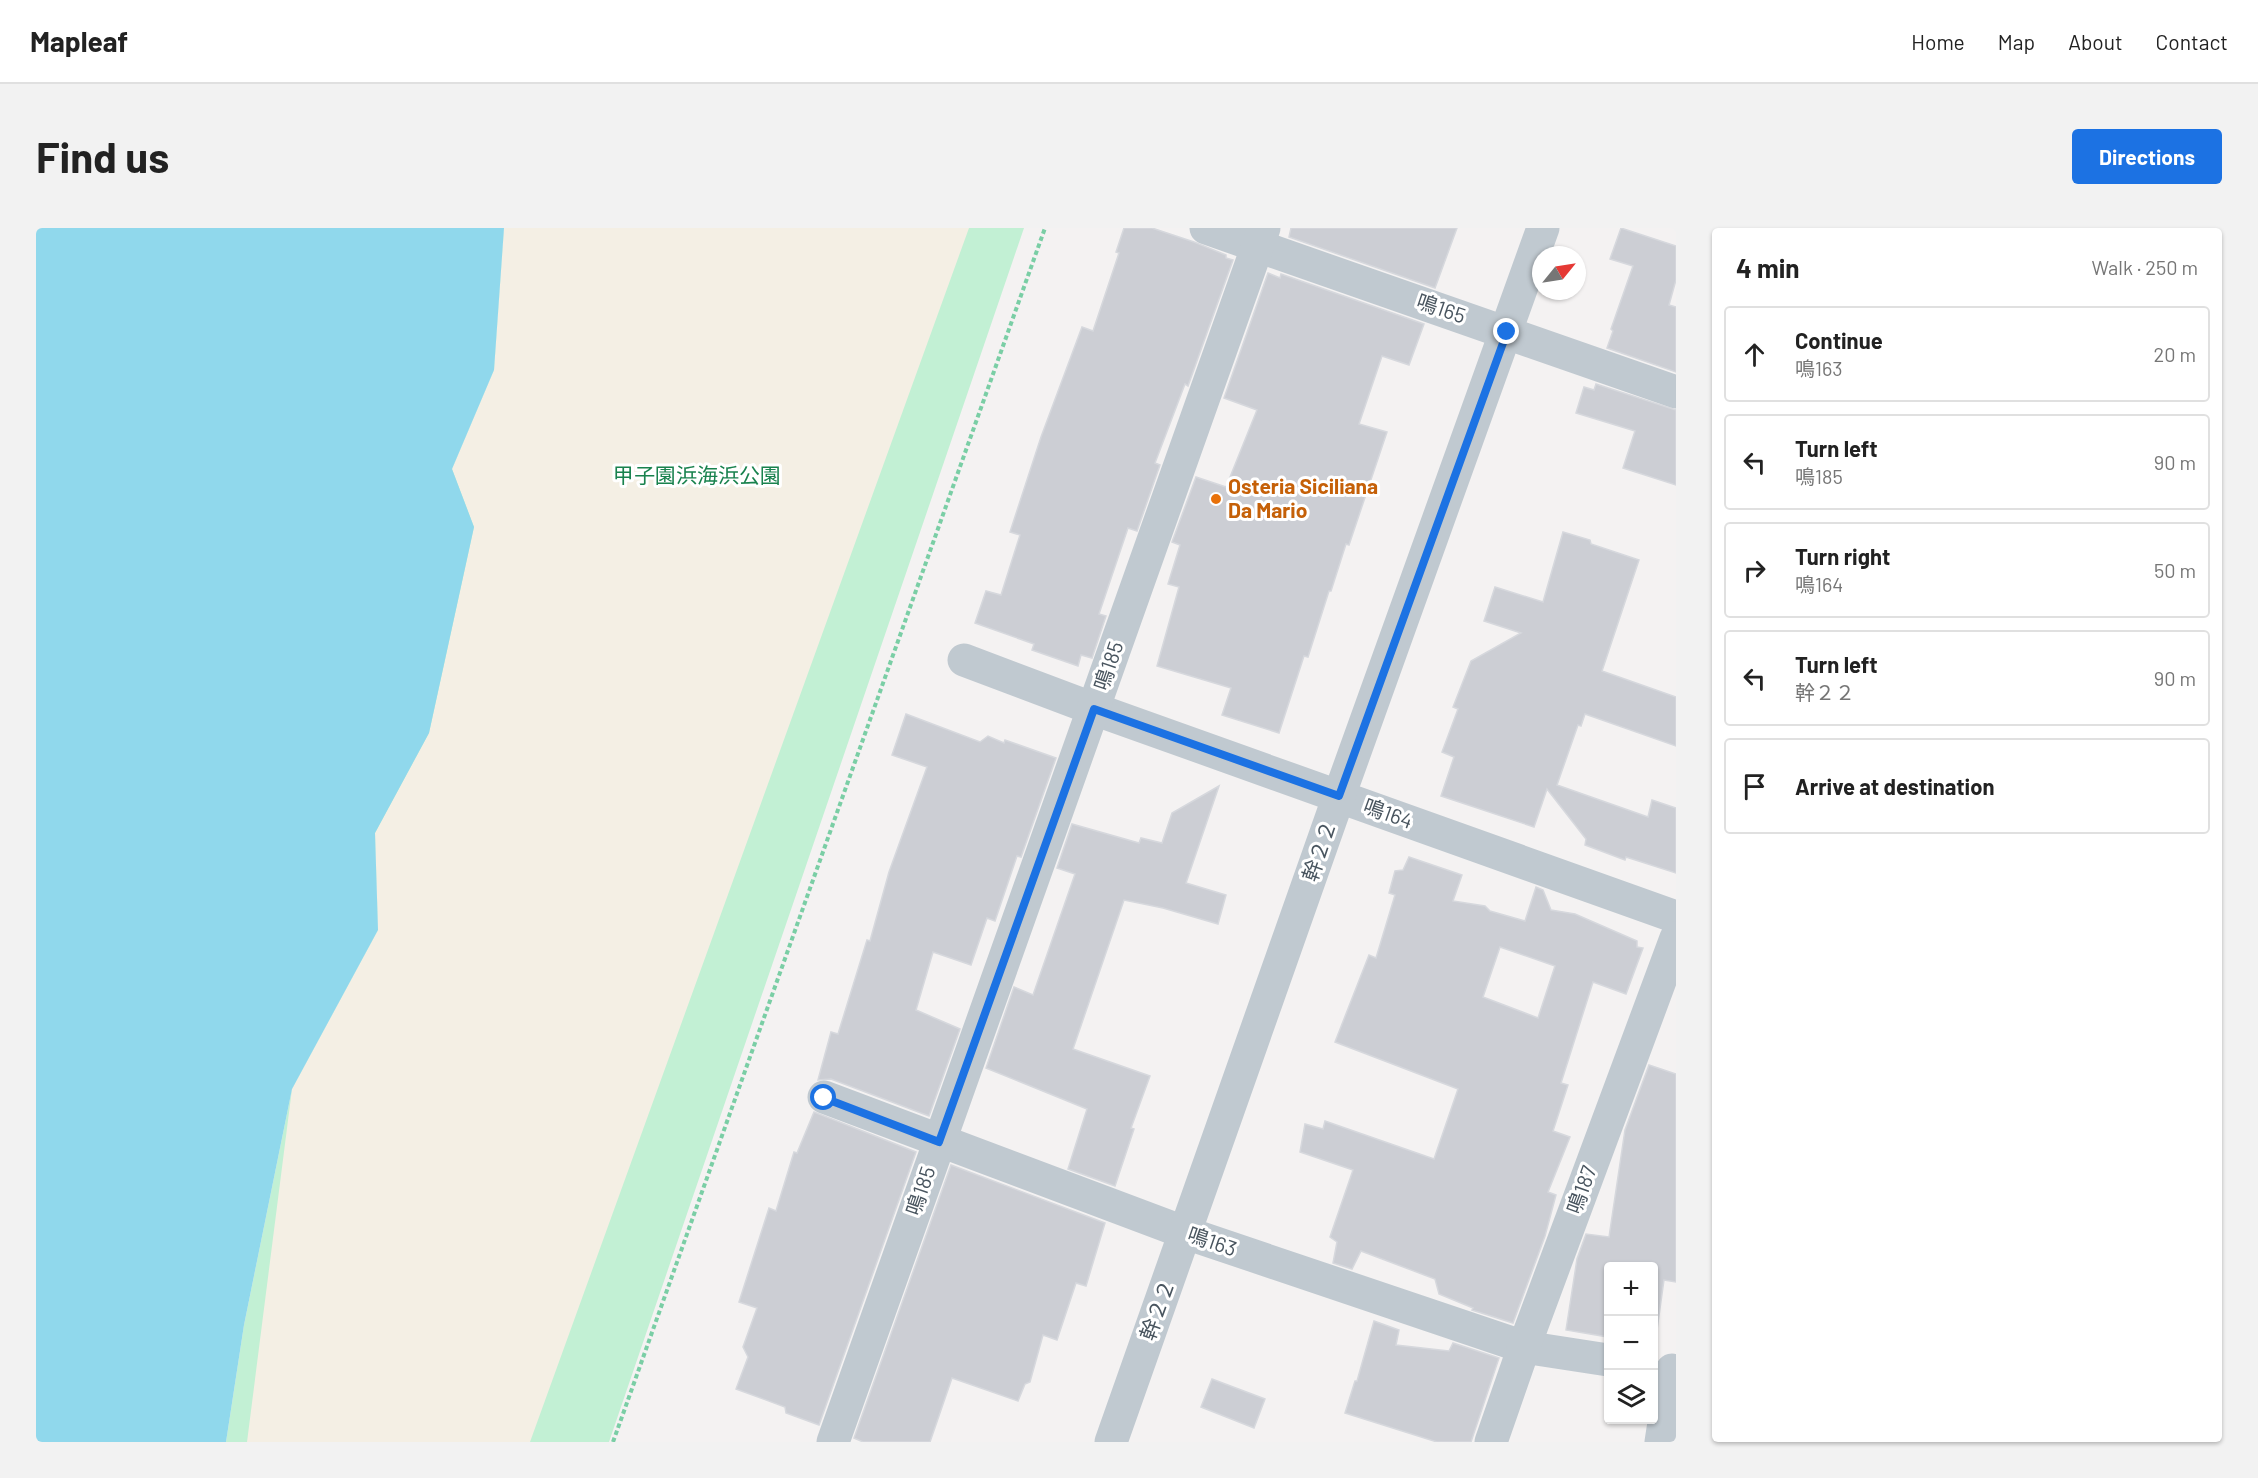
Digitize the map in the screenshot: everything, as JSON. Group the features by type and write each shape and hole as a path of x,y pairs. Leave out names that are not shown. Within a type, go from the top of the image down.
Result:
{"street":[{"name":"鳴165","path":"1206,228 1260,238 1507,332 1676,392"},
{"name":"幹２２","path":"1112,1442 1339,796 1543,228"},
{"name":"鳴185","path":"833,1442 1260,238"},
{"name":"鳴164","path":"964,660 1094,709 1676,917"},
{"name":"鳴187","path":"1491,1442 1676,938"},
{"name":"鳴163","path":"824,1098 1186,1233 1524,1347 1604,1359"},
{"path":"1661,1442 1667,1369"}],"path":[{"path":"613,1442 1045,228"}],"green space":[{"name":"甲子園浜海浜公園","path":"504,228 1024,228 609,1442 226,1442 244,1325 292,1089 378,930 375,833 452,469 494,370"}],"sand":[{"name":"甲子園浜海浜公園","path":"504,228 969,228 530,1442 247,1442 292,1089 378,930 375,833 429,733 474,527 452,469 494,370"}],"water":[{"path":"36,228 504,228 494,370 452,469 474,527 429,733 375,833 378,930 292,1089 244,1325 226,1442 36,1442"}],"building":[{"path":"1124,228 1152,228 1194,242 1233,260 1188,386 1185,384 1155,463 1160,465 1137,531 1128,528 1099,614 1106,616 1092,658 1081,655 1078,666 1032,650 1034,644 975,623 986,591 1001,595 1020,535 1010,532 1041,437 1082,327 1093,331 1119,253 1116,252"},
{"path":"1291,228 1457,228 1435,288 1289,237"},
{"path":"1621,228 1676,246 1676,280 1669,305 1676,307 1676,372 1607,348 1613,331 1611,329 1633,266 1610,259"},
{"path":"1268,273 1280,278 1281,274 1424,324 1409,365 1382,356 1359,424 1387,432 1349,545 1346,544 1331,591 1329,591 1308,657 1304,656 1279,733 1222,715 1231,688 1157,666 1179,587 1168,584 1180,545 1172,542 1196,477 1226,487 1257,410 1224,398"},
{"path":"1596,384 1676,410 1676,485 1623,468 1635,431 1576,413 1584,387 1594,390"},
{"path":"1563,532 1590,540 1591,544 1639,560 1602,671 1676,697 1676,746 1585,714 1581,726 1578,725 1557,785 1648,817 1652,800 1676,808 1676,873 1626,857 1625,860 1585,845 1586,839 1547,789 1534,827 1441,796 1454,757 1442,752 1458,709 1453,707 1471,661 1521,633 1484,621 1495,587 1543,602"},
{"path":"906,714 980,742 988,736 1056,758 1021,857 1017,856 995,921 987,918 971,965 933,952 916,1010 960,1029 929,1116 831,1079 818,1080 831,1032 838,1034 867,940 870,941 889,872 927,767 892,755"},
{"path":"1219,786 1186,883 1226,895 1218,924 1163,908 1124,900 1073,1049 1150,1076 1131,1128 1134,1129 1115,1186 1068,1169 1087,1109 986,1068 1014,987 1033,995 1075,874 1057,868 1072,824 1139,843 1141,838 1162,843 1172,813"},
{"path":"1409,857 1462,875 1453,901 1485,906 1490,911 1525,921 1536,887 1543,890 1551,910 1575,914 1637,941 1637,947 1643,948 1626,994 1593,982 1561,1083 1568,1085 1553,1131 1570,1137 1548,1192 1556,1195 1545,1236 1513,1323 1472,1310 1473,1308 1439,1294 1435,1279 1361,1251 1352,1269 1333,1263 1337,1242 1330,1237 1353,1170 1300,1152 1305,1124 1323,1129 1325,1121 1434,1159 1458,1089 1335,1042 1369,955 1376,958 1395,895 1389,893 1395,871 1403,870","holes":["1500,947 1555,966 1538,1018 1483,997"]},
{"path":"1649,1065 1676,1074 1676,1282 1664,1280 1658,1323 1658,1262 1604,1262 1604,1336 1566,1330 1577,1259 1586,1234 1609,1237 1625,1130"},
{"path":"814,1112 916,1152 819,1425 786,1413 785,1407 736,1389 748,1357 743,1347 757,1308 739,1302 769,1208 776,1211 794,1152 797,1153"},
{"path":"951,1165 1105,1223 1086,1286 1076,1283 1057,1340 1043,1335 1030,1382 1025,1384 1018,1401 952,1378 930,1442 863,1442 854,1438"},
{"path":"1374,1321 1399,1330 1396,1345 1449,1351 1453,1343 1499,1358 1471,1442 1437,1442 1345,1413 1355,1381 1357,1381"},
{"path":"1212,1379 1265,1399 1254,1428 1201,1407"}],"place":[{"name":"Osteria Siciliana Da Mario","path":"1216,499"}],"route":[{"path":"824,1098 939,1142 1094,709 1339,796 1507,332"}]}
